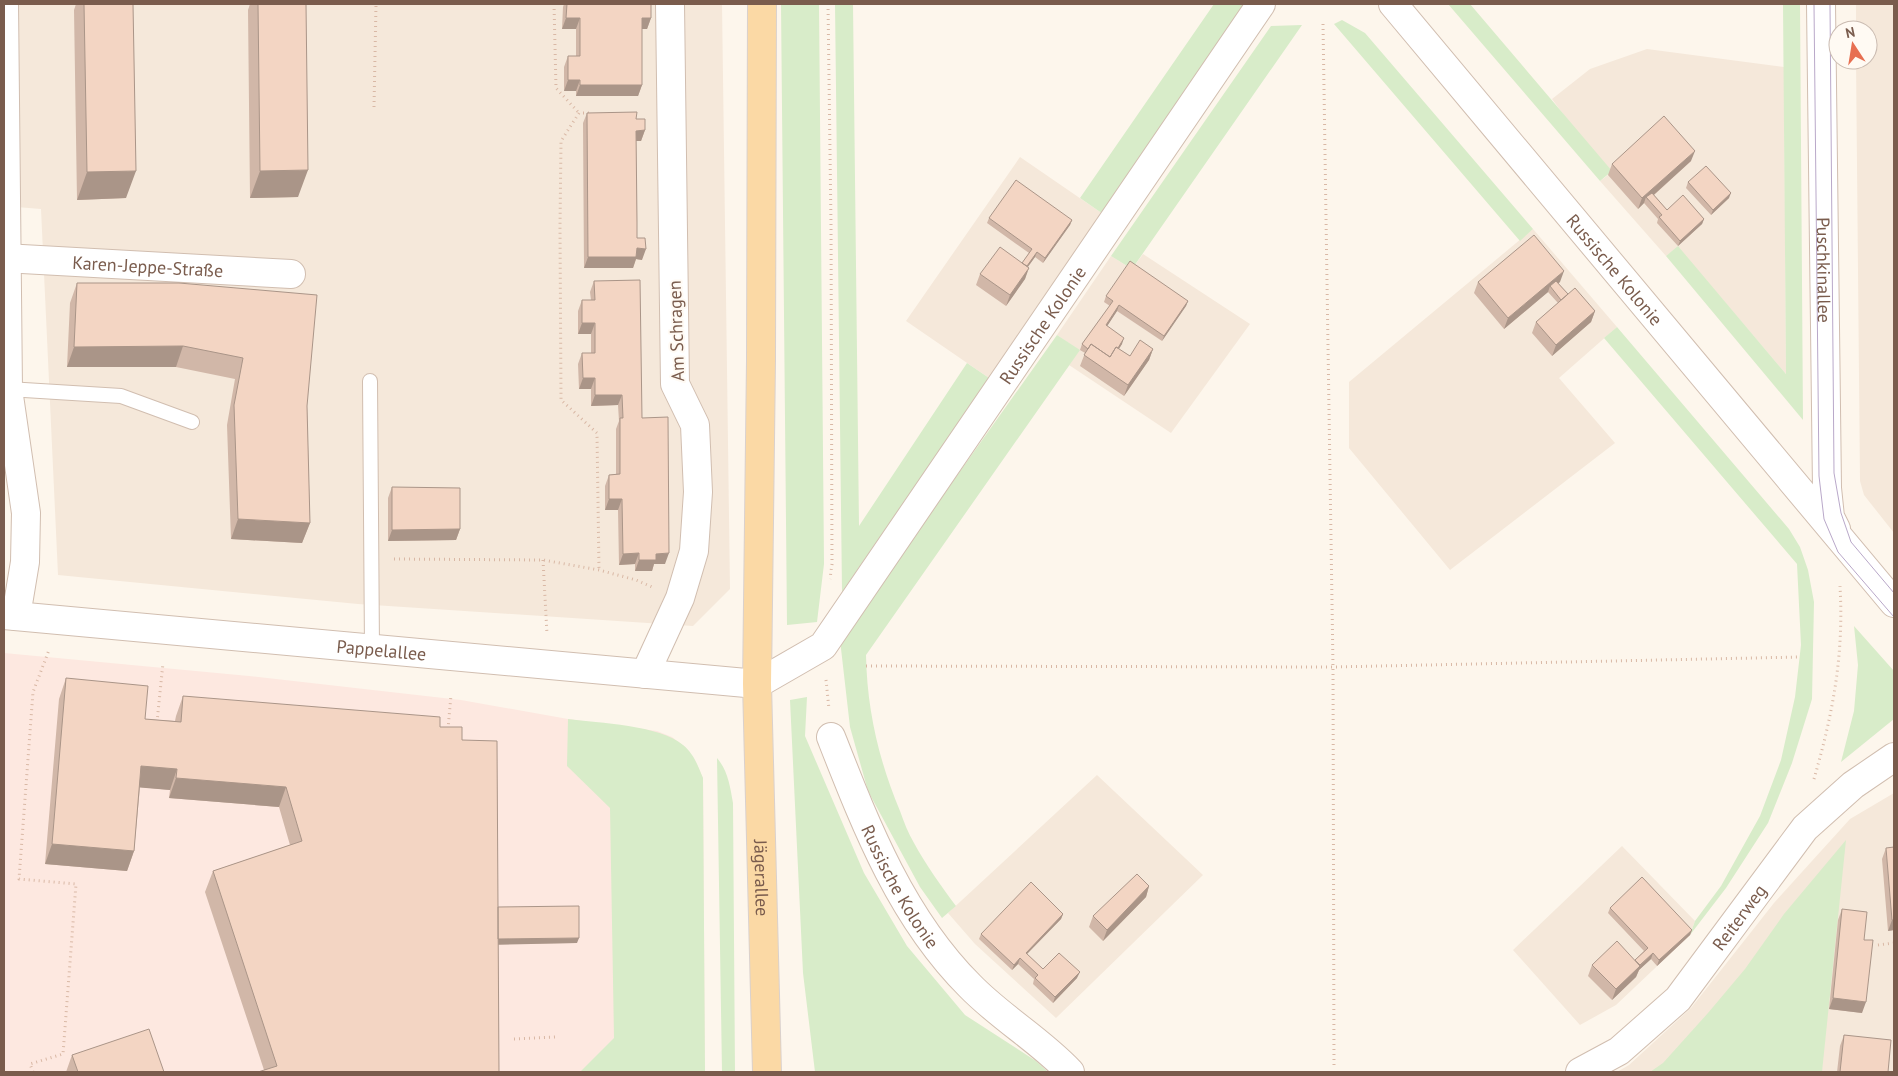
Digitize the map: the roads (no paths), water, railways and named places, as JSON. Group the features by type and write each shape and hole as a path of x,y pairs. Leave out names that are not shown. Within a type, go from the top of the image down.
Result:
{"main road":[{"path":"757,684 761,360 762,4"},
{"name":"Jägerallee","path":"757,684 768,1072"}],"street":[{"path":"4,4 5,258 8,389 26,513 25,562 10,616"},
{"name":"Am Schragen","path":"645,674 680,598 694,551 698,492 695,425 675,384 670,4"},
{"name":"Russische Kolonie","path":"757,684 823,646 1261,4"},
{"name":"Russische Kolonie","path":"1392,4 1839,535 1894,603"},
{"name":"Puschkinallee","path":"1821,4 1827,488 1830,517 1839,535"},
{"name":"Karen-Jeppe-Straße","path":"5,258 291,274"},
{"name":"Pappelallee","path":"10,616 757,684"},
{"name":"Russische Kolonie","path":"831,737 866,826 906,904 940,955 987,1004 1058,1059 1070,1072"},
{"name":"Reiterweg","path":"1580,1072 1619,1051 1678,999 1805,828 1853,785 1894,757"}],"lane":[{"path":"370,381 372,649"},
{"path":"8,389 121,396 192,422"}],"tram line":[{"path":"1814,4 1819,476 1824,519 1838,552 1894,617"},
{"path":"1830,4 1834,473 1841,513 1851,542 1894,593"}]}
